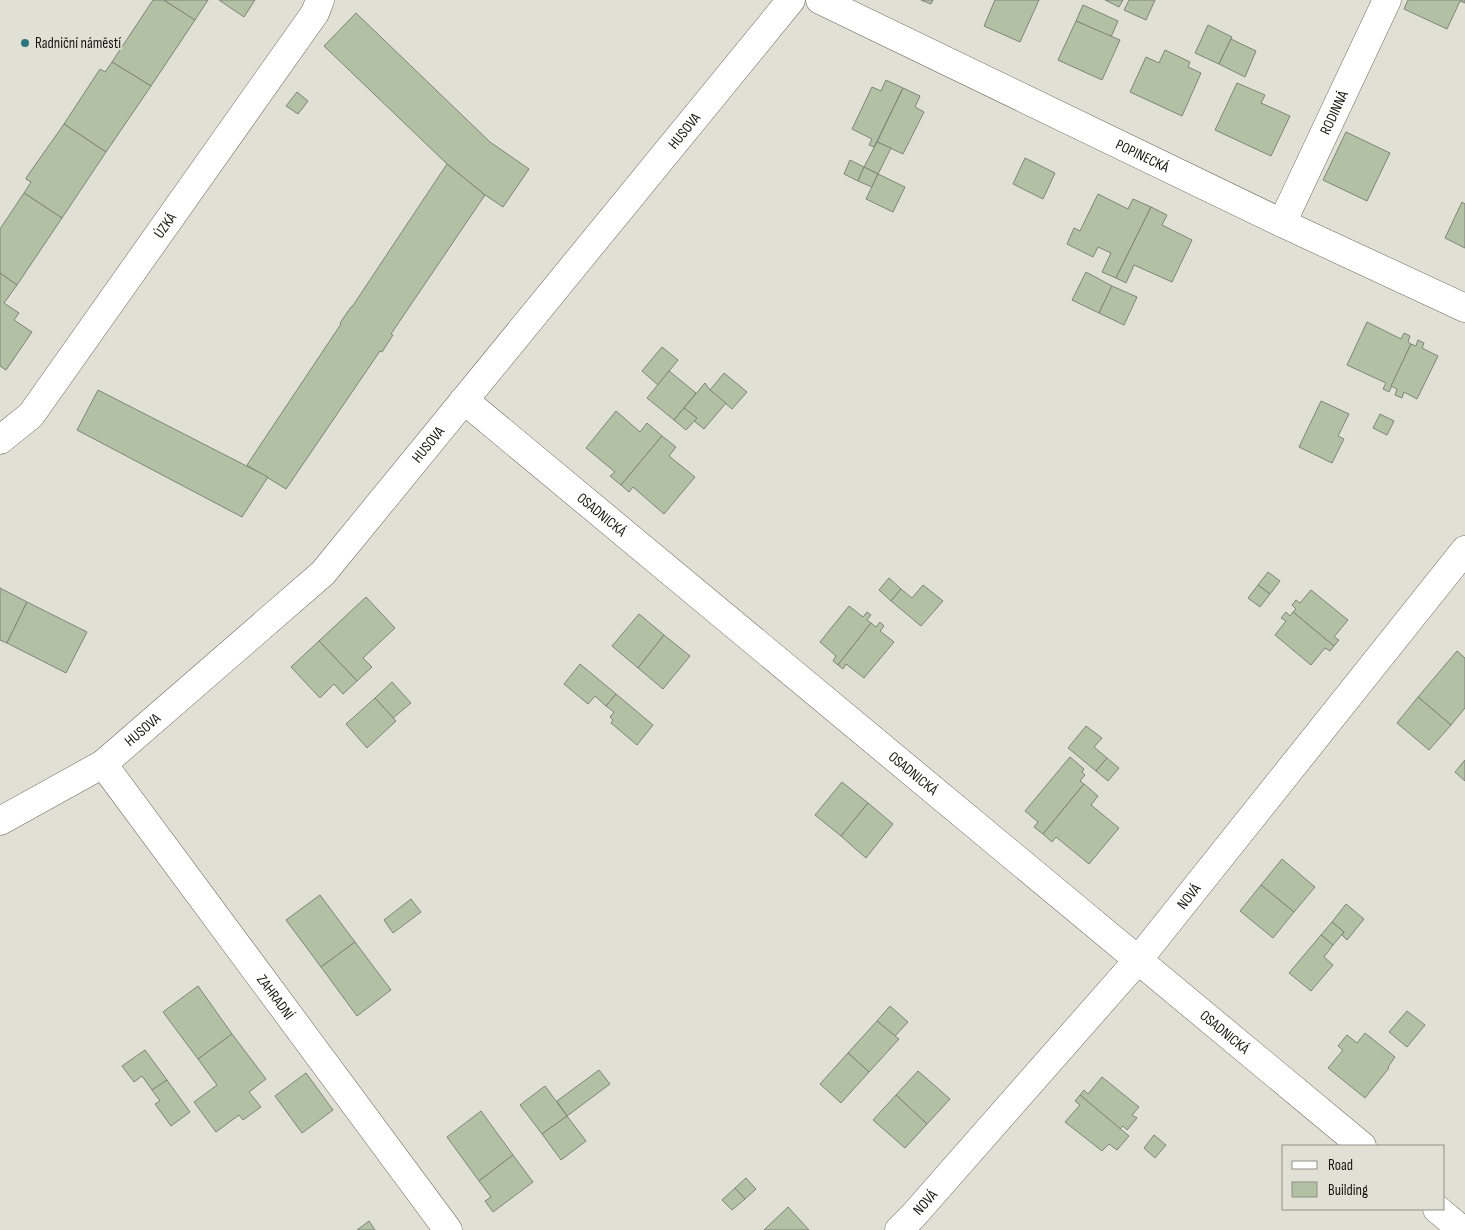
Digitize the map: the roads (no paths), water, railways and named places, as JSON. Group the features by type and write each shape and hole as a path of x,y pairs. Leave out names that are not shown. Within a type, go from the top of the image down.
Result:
{"street":[{"name":"ÚZKÁ","path":"0,440 32,415 315,13 320,0"},
{"name":"HUSOVA","path":"0,821 103,764 323,574 791,0"},
{"name":"POPINECKÁ","path":"820,0 1282,223 1465,308"},
{"name":"RODINNÁ","path":"1282,223 1387,0"},
{"name":"OSADNICKÁ","path":"464,400 1361,1145"},
{"name":"NOVÁ","path":"899,1230 1138,960 1465,550"},
{"name":"ZAHRADNÍ","path":"103,764 448,1230"},
{"path":"1438,1210 1462,1230"}],"place":[{"name":"Radniční náměstí","path":"25,43"}]}
